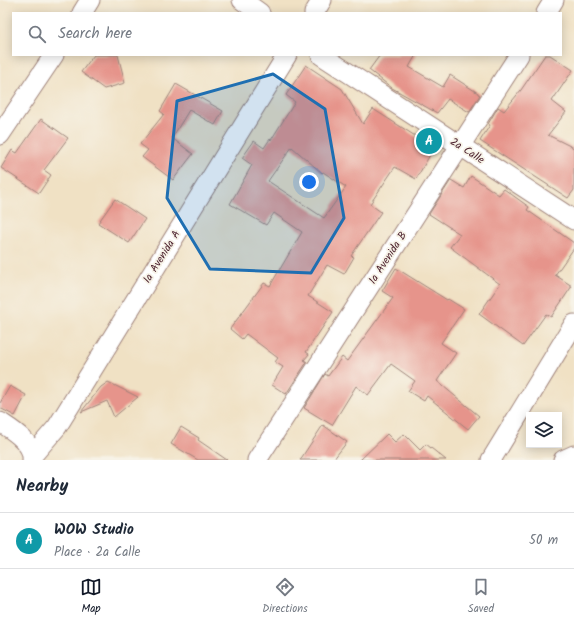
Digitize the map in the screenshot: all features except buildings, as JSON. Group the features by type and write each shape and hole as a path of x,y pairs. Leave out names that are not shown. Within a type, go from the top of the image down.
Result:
{"street":[{"path":"83,12 90,0"},
{"path":"242,0 259,12"},
{"path":"315,12 322,0"},
{"path":"547,12 554,0"},
{"path":"0,135 53,56"},
{"name":"1a Avenida A","path":"32,458 57,427 286,56"},
{"name":"2a Calle","path":"323,56 574,220"},
{"name":"1a Avenida B","path":"257,460 518,56"},
{"path":"491,460 574,324"},
{"path":"0,422 16,432 26,443 32,458"},
{"path":"563,460 574,455"}],"highlighted area":[{"path":"273,74 325,109 344,218 311,273 210,269 167,198 177,101"}],"place":[{"name":"WOW Studio","path":"429,141"}]}
